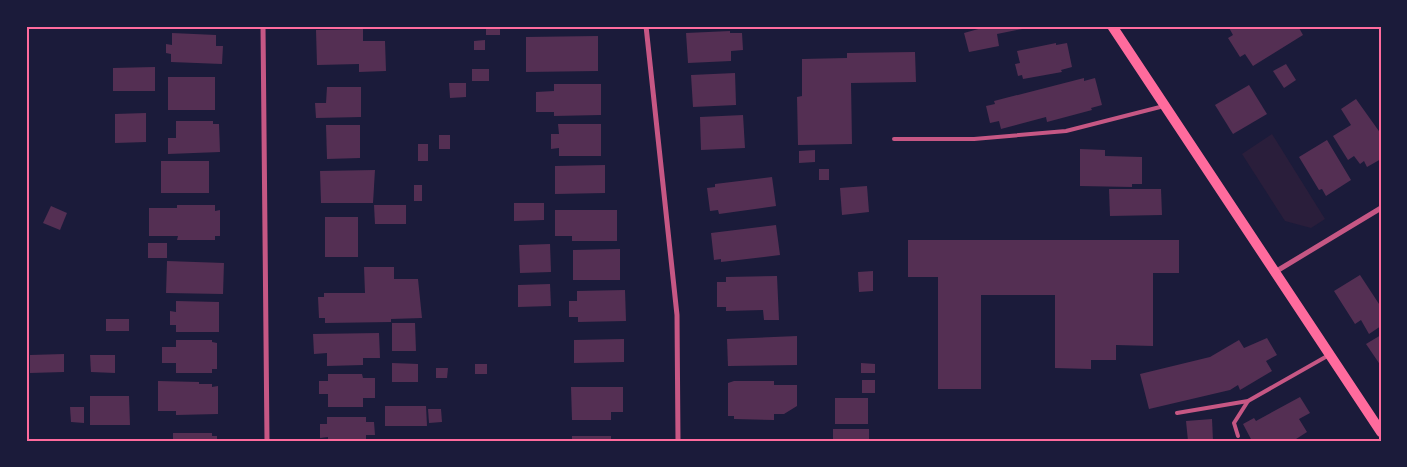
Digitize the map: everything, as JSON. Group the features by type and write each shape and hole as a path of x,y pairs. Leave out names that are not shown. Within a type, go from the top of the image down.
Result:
{"main road":[{"path":"1112,26 1381,432"}],"street":[{"path":"263,26 267,441"},
{"path":"646,26 676,315 678,441"},
{"path":"1274,272 1381,208"}],"lane":[{"path":"894,139 974,139 1066,131 1164,106"},
{"path":"1176,413 1248,400 1329,355"},
{"path":"1238,436 1234,423 1248,400"}],"shaded area":[{"path":"1272,134 1325,219 1311,228 1285,221 1242,154"}],"building":[{"path":"486,26 500,26 500,35 486,35"},
{"path":"989,26 1032,27 997,34 999,46 969,52 964,33"},
{"path":"1228,26 1298,26 1303,35 1253,66 1245,54 1240,57 1228,38 1233,35"},
{"path":"363,29 363,41 385,41 386,71 359,72 359,64 317,65 316,30"},
{"path":"730,31 730,33 742,33 743,50 731,51 731,61 688,63 686,33"},
{"path":"172,33 216,35 216,46 223,46 222,64 171,62 171,54 166,53 166,44 172,45"},
{"path":"598,36 598,71 526,72 526,37"},
{"path":"485,40 485,50 474,50 474,41"},
{"path":"1056,43 1056,45 1067,43 1072,67 1061,70 1062,72 1023,79 1022,75 1018,76 1015,64 1020,63 1017,51"},
{"path":"915,52 916,82 851,83 852,144 798,145 797,97 802,96 802,59 847,58 847,53"},
{"path":"1286,64 1296,80 1284,88 1273,71"},
{"path":"155,67 155,91 113,91 113,68"},
{"path":"472,69 489,69 489,81 472,81"},
{"path":"735,73 736,105 693,107 691,75"},
{"path":"168,77 215,77 215,110 168,110"},
{"path":"1084,78 1084,81 1095,78 1102,105 1091,108 1092,110 1047,122 1046,117 1001,129 999,121 990,123 986,106 995,104 994,101"},
{"path":"449,83 466,83 466,97 450,98"},
{"path":"554,84 601,84 601,115 554,116 554,112 536,112 536,92 554,91"},
{"path":"1249,85 1267,114 1233,134 1215,105"},
{"path":"327,87 361,87 361,117 316,118 315,103 326,103"},
{"path":"1356,99 1381,134 1381,159 1367,167 1364,161 1360,164 1354,156 1348,160 1333,136 1351,125 1341,109"},
{"path":"146,113 146,142 115,143 115,114"},
{"path":"743,115 745,148 701,150 700,117"},
{"path":"176,121 213,121 213,124 219,124 220,152 168,154 168,138 176,138"},
{"path":"558,124 601,124 601,156 559,156 559,148 551,149 551,134 559,134"},
{"path":"326,125 360,125 360,158 327,159"},
{"path":"439,135 450,135 450,149 439,149"},
{"path":"1327,140 1351,180 1326,196 1322,189 1319,190 1299,157"},
{"path":"418,144 428,144 428,161 418,161"},
{"path":"1080,149 1105,150 1105,156 1142,157 1142,184 1132,184 1132,187 1080,186"},
{"path":"815,150 815,162 799,163 799,151"},
{"path":"161,161 209,161 209,193 161,193"},
{"path":"605,165 605,193 555,194 555,166"},
{"path":"819,169 829,169 829,180 819,180"},
{"path":"375,170 373,203 321,203 320,171"},
{"path":"772,177 776,206 719,214 718,210 710,211 707,188 715,187 715,184"},
{"path":"414,185 422,185 422,201 414,201"},
{"path":"867,186 869,212 842,215 840,188"},
{"path":"1109,189 1161,189 1162,215 1110,216"},
{"path":"514,203 544,203 544,220 514,221"},
{"path":"177,205 215,205 215,211 220,210 220,236 215,236 215,240 177,240 178,236 149,236 149,208 177,208"},
{"path":"374,205 406,205 406,224 375,224"},
{"path":"51,206 67,213 60,230 43,223"},
{"path":"555,210 617,210 617,241 572,241 572,236 555,236"},
{"path":"325,217 358,217 358,257 325,257"},
{"path":"776,225 780,255 721,262 721,259 714,260 711,233"},
{"path":"908,240 1179,240 1179,273 1153,273 1153,346 1116,345 1116,360 1091,360 1091,369 1055,368 1055,295 981,295 981,389 938,389 938,277 908,277"},
{"path":"148,243 167,243 167,258 148,258"},
{"path":"550,244 551,272 520,273 519,245"},
{"path":"620,249 620,280 573,280 573,250"},
{"path":"167,261 224,263 223,294 166,293"},
{"path":"364,267 394,267 394,279 418,279 422,318 391,319 391,322 325,323 325,318 319,318 318,297 324,297 324,293 365,293"},
{"path":"873,271 873,291 859,292 858,272"},
{"path":"1360,275 1381,307 1381,326 1369,334 1361,320 1355,324 1334,291"},
{"path":"777,276 779,320 764,320 763,310 726,311 726,307 717,307 717,282 726,282 726,277"},
{"path":"550,284 551,306 518,307 518,285"},
{"path":"625,290 626,321 578,322 578,317 569,317 569,301 577,301 577,291"},
{"path":"176,301 219,302 219,332 176,332 176,325 170,325 170,311 176,312"},
{"path":"106,319 129,319 129,331 106,331"},
{"path":"392,323 415,323 416,351 392,351"},
{"path":"379,333 380,358 363,358 363,365 327,366 327,353 314,354 313,334"},
{"path":"1381,335 1381,366 1366,344"},
{"path":"797,336 797,365 728,366 727,339"},
{"path":"1267,338 1277,355 1266,361 1272,371 1240,390 1238,385 1230,390 1149,409 1140,374 1210,357 1239,340 1244,348"},
{"path":"624,339 624,362 574,363 574,340"},
{"path":"176,340 212,340 212,342 217,343 217,369 212,369 212,373 176,373 176,363 162,363 162,347 176,347"},
{"path":"64,354 64,372 30,373 30,355"},
{"path":"90,355 115,355 115,373 91,372"},
{"path":"392,363 418,364 418,382 392,382"},
{"path":"861,363 875,364 875,373 861,373"},
{"path":"475,364 487,364 487,374 475,374"},
{"path":"436,368 448,368 447,378 436,378"},
{"path":"328,374 362,374 363,378 375,378 375,398 363,398 363,407 328,407 328,394 319,394 319,381 328,381"},
{"path":"862,380 875,380 875,393 862,393"},
{"path":"158,381 199,382 199,384 212,384 212,387 218,386 218,414 176,415 176,411 158,411"},
{"path":"734,381 774,381 774,385 797,385 797,406 784,414 774,414 774,420 734,419 734,416 728,416 728,383"},
{"path":"571,387 623,387 623,412 611,412 611,420 572,420"},
{"path":"90,396 129,396 130,425 90,425"},
{"path":"1300,397 1310,413 1299,419 1307,432 1293,441 1252,441 1243,424 1254,418 1256,421"},
{"path":"835,398 868,398 868,424 835,424"},
{"path":"385,406 426,406 427,426 385,426"},
{"path":"70,407 84,407 84,423 71,422"},
{"path":"428,409 441,409 442,422 429,423"},
{"path":"327,417 366,417 366,422 374,422 375,435 366,435 366,441 328,441 328,437 320,438 320,424 327,424"},
{"path":"1212,419 1213,441 1188,441 1186,421"},
{"path":"833,429 869,429 869,441 833,441"},
{"path":"173,433 212,433 212,436 217,436 217,441 173,441"},
{"path":"572,436 611,436 611,441 572,441"}]}
